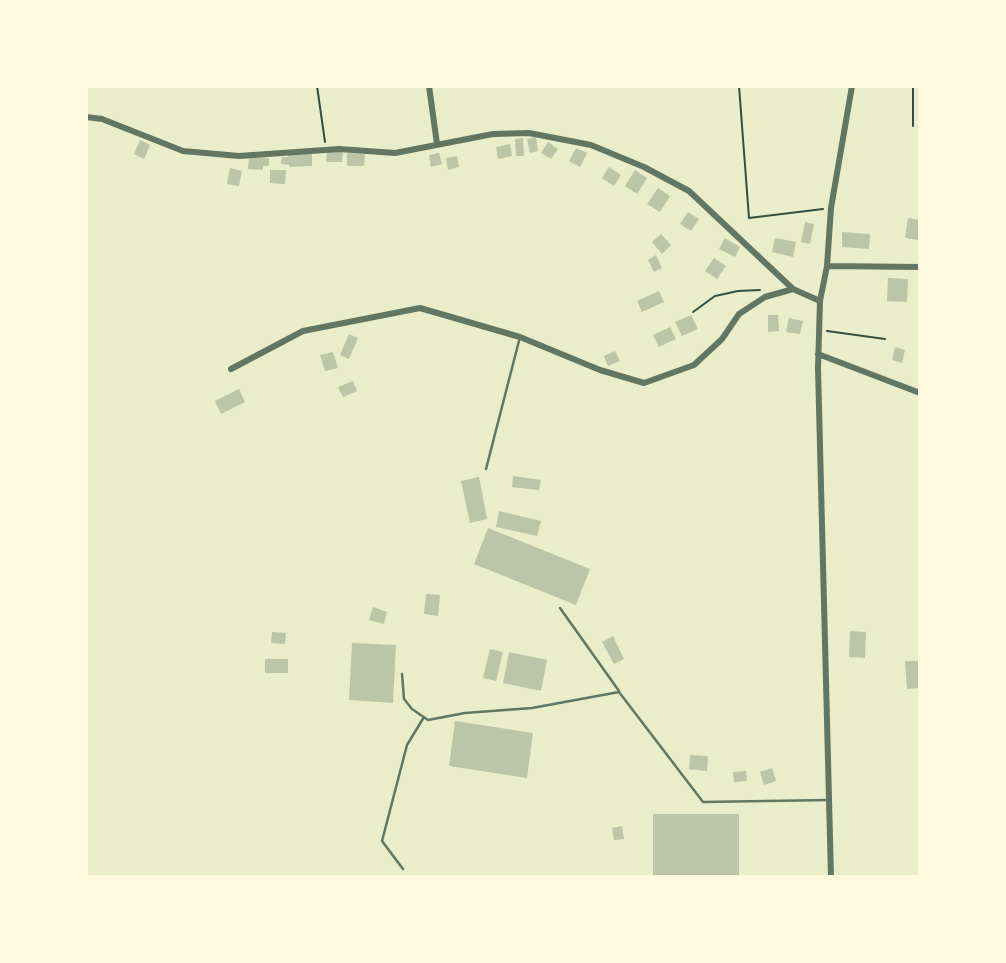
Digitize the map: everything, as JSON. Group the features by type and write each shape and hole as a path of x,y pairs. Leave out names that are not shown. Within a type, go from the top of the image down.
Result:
{"street":[{"path":"429,86 438,144"},
{"path":"831,877 818,354 820,301 827,266 831,208 852,86"},
{"path":"86,117 102,119 183,151 239,156 326,150 395,153 493,134 529,133 591,145 644,167 690,191 793,289 820,301"},
{"path":"827,266 920,267"},
{"path":"231,369 303,331 420,308 520,337 600,370 643,383 694,365 722,339 739,314 765,297 793,289"},
{"path":"818,354 920,393"}],"lane":[{"path":"486,469 520,337"},
{"path":"560,608 703,802 829,800"},
{"path":"402,674 404,699 412,709 428,720 466,713 533,708 620,692"},
{"path":"403,869 382,841 407,745 424,717"}],"path":[{"path":"317,86 326,150"},
{"path":"739,86 749,218 831,208"},
{"path":"913,86 913,126"},
{"path":"693,312 715,296 737,291 769,290"},
{"path":"819,330 885,340"}],"building":[{"path":"536,137 538,151 530,153 527,139"},
{"path":"523,138 524,156 516,156 515,139"},
{"path":"140,140 150,145 144,159 134,154"},
{"path":"548,142 558,149 551,159 541,153"},
{"path":"510,144 512,156 498,159 496,147"},
{"path":"576,148 587,153 580,167 569,161"},
{"path":"327,152 343,152 342,162 326,162"},
{"path":"312,153 312,166 289,167 281,164 282,157 288,157 288,154"},
{"path":"347,153 365,154 364,166 347,166"},
{"path":"439,153 442,164 431,167 429,155"},
{"path":"457,156 459,167 448,170 446,158"},
{"path":"249,157 269,158 269,166 263,166 263,170 248,169"},
{"path":"609,167 621,175 614,186 602,178"},
{"path":"230,168 242,171 239,186 227,184"},
{"path":"270,170 286,170 285,184 270,183"},
{"path":"635,170 647,178 637,194 625,186"},
{"path":"658,188 670,196 660,212 647,204"},
{"path":"688,212 699,219 691,231 680,224"},
{"path":"908,218 920,220 918,240 905,238"},
{"path":"805,222 814,224 810,244 801,242"},
{"path":"842,232 870,234 869,249 842,247"},
{"path":"661,234 671,245 662,254 652,242"},
{"path":"725,238 740,247 735,257 719,249"},
{"path":"775,238 796,242 793,257 772,252"},
{"path":"656,255 662,268 654,272 648,260"},
{"path":"714,258 726,266 717,279 705,271"},
{"path":"888,278 908,279 907,302 887,301"},
{"path":"659,291 664,302 642,312 637,301"},
{"path":"691,315 698,329 682,336 675,322"},
{"path":"768,315 778,315 779,331 768,332"},
{"path":"789,318 803,321 800,334 786,332"},
{"path":"670,327 676,339 659,347 653,335"},
{"path":"349,334 358,338 349,359 340,355"},
{"path":"895,347 905,350 902,363 892,360"},
{"path":"615,351 620,361 608,366 604,356"},
{"path":"333,352 338,368 325,371 320,355"},
{"path":"353,381 357,391 343,397 338,387"},
{"path":"239,389 245,402 221,414 215,401"},
{"path":"513,476 541,480 539,490 512,487"},
{"path":"479,477 487,519 470,523 461,481"},
{"path":"499,511 541,521 537,536 496,527"},
{"path":"488,528 590,569 576,605 474,564"},
{"path":"426,594 440,595 438,616 424,614"},
{"path":"373,607 387,612 384,624 369,620"},
{"path":"850,631 866,632 865,658 849,657"},
{"path":"272,632 286,633 285,644 271,643"},
{"path":"613,636 624,659 614,664 602,642"},
{"path":"352,643 396,645 393,703 349,700"},
{"path":"490,649 503,652 496,681 483,678"},
{"path":"509,652 547,660 541,691 503,683"},
{"path":"265,659 288,659 288,673 265,673"},
{"path":"905,661 920,661 920,688 907,689"},
{"path":"455,721 533,733 527,778 449,766"},
{"path":"690,755 708,756 707,771 689,769"},
{"path":"772,768 776,781 764,785 760,772"},
{"path":"746,771 747,781 734,782 733,772"},
{"path":"653,814 739,814 739,877 653,877"},
{"path":"622,826 624,839 614,840 612,828"}]}
